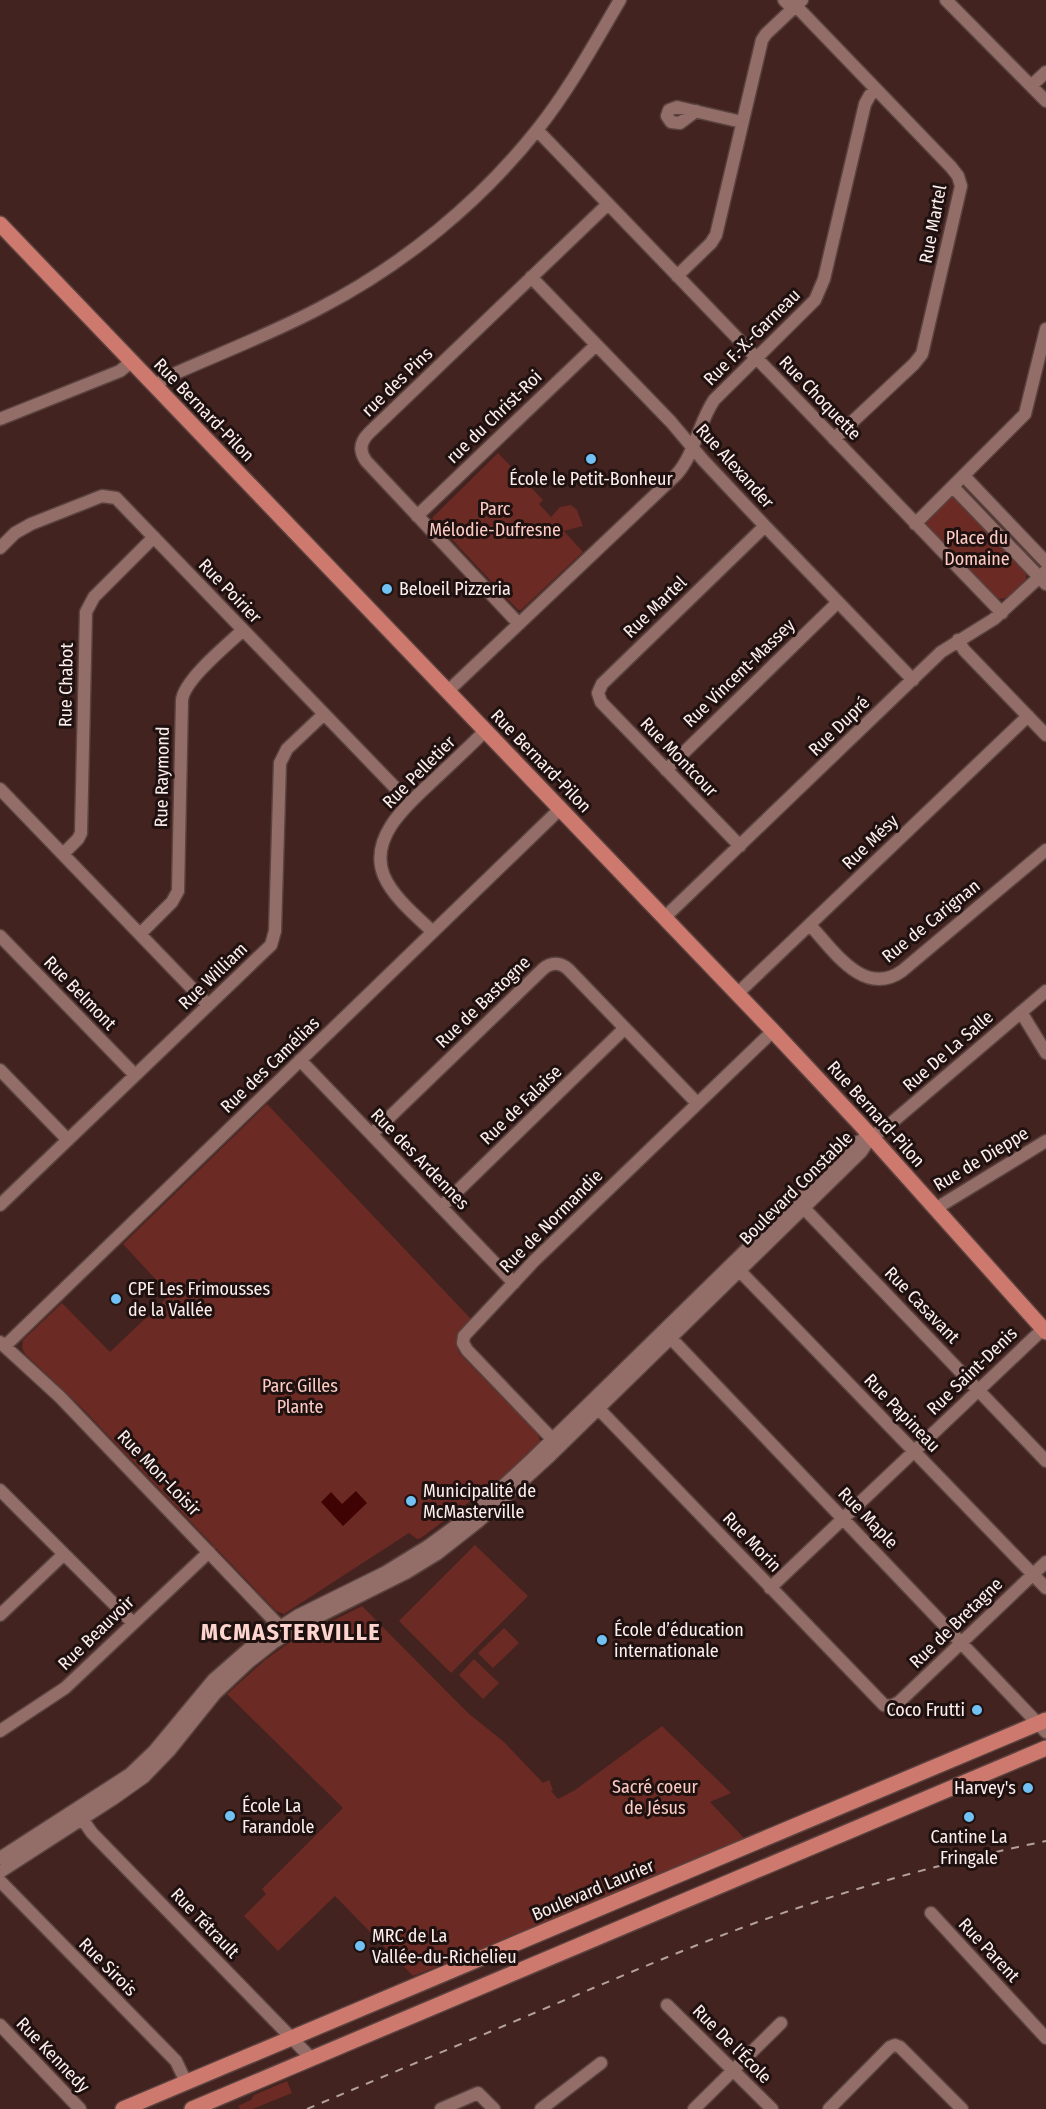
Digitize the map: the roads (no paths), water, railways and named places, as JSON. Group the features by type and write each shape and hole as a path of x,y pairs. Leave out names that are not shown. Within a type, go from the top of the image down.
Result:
{"main road":[{"name":"Rue Bernard-Pilon","path":"0,224 773,1030 1045,1330"},
{"name":"Boulevard Laurier","path":"123,2109 1043,1725"},
{"path":"192,2109 1046,1748"}],"street":[{"path":"155,386 167,377 318,309 378,274 429,237 497,175 537,130 570,84 620,0"},
{"name":"Rue Martel","path":"784,0 788,4 799,3 876,90 957,174 961,189 922,354 834,439"},
{"path":"946,0 1046,101"},
{"path":"677,276 716,237 762,40 799,3"},
{"path":"1031,86 1046,72"},
{"name":"Rue F.-X.-Garneau","path":"448,691 676,475 685,463 705,414 714,400 808,308 820,291 865,104 876,90"},
{"path":"696,111 742,122"},
{"name":"Rue Choquette","path":"537,130 1002,613"},
{"name":"rue des Pins","path":"519,624 364,459 361,451 362,442 608,204"},
{"name":"Rue Alexander","path":"531,277 671,422 765,526 913,680"},
{"path":"915,524 1027,412 1046,329"},
{"name":"rue du Christ-Roi","path":"417,516 596,345"},
{"path":"0,419 120,371 131,362"},
{"path":"964,476 1046,562"},
{"path":"953,487 1044,577"},
{"name":"Rue Poirier","path":"0,548 11,536 25,527 105,495 118,499 410,803"},
{"name":"Rue Martel","path":"598,690 610,675 765,526"},
{"name":"Rue Chabot","path":"63,854 81,833 87,608 99,591 154,537"},
{"name":"Rue Dupré","path":"665,917 944,649 1002,613 1044,577"},
{"name":"Rue Vincent-Massey","path":"666,770 838,602"},
{"name":"Rue Raymond","path":"140,934 172,902 178,891 183,693 188,684 243,630"},
{"path":"958,640 964,650 1046,735"},
{"name":"Rue Montcour","path":"598,690 601,702 740,846"},
{"name":"Rue William","path":"0,1205 268,948 274,939 280,763 287,749 324,714"},
{"name":"Rue Mésy","path":"738,993 1028,716"},
{"name":"Rue Pelletier","path":"433,932 392,888 381,866 381,852 385,838 395,821 410,803 485,731"},
{"path":"0,789 208,1005"},
{"name":"Rue des Camélias","path":"3,1344 560,809"},
{"name":"Rue de Carignan","path":"810,925 858,974 874,979 891,978 1046,850"},
{"name":"Rue Belmont","path":"0,936 135,1075"},
{"name":"Rue de Bastogne","path":"372,1134 548,965 559,964 568,969 697,1103"},
{"name":"Rue De La Salle","path":"871,1137 884,1130 1046,991"},
{"path":"1021,1012 1046,1053"},
{"name":"Rue de Falaise","path":"441,1207 625,1028"},
{"name":"Rue de Normandie","path":"556,1443 466,1350 463,1343 464,1336 534,1261 773,1030"},
{"name":"Rue des Ardennes","path":"300,1060 514,1283"},
{"path":"0,1070 68,1140"},
{"name":"Boulevard Constable","path":"0,1858 144,1777 170,1750 215,1694 284,1630 322,1615 489,1506 800,1204 861,1152 871,1137"},
{"name":"Rue de Dieppe","path":"935,1209 1046,1141"},
{"name":"Rue Casavant","path":"800,1204 1046,1461"},
{"name":"Rue Papineau","path":"736,1267 1046,1588"},
{"name":"Rue Saint-Denis","path":"770,1588 978,1390 1045,1330"},
{"name":"Rue Maple","path":"667,1334 1043,1725"},
{"name":"Rue Mon-Loisir","path":"3,1344 60,1397 284,1630"},
{"name":"Rue Morin","path":"595,1404 880,1702 889,1706"},
{"path":"0,1490 133,1623"},
{"name":"Rue Beauvoir","path":"0,1731 58,1693 209,1551"},
{"path":"0,1614 64,1554"},
{"name":"Rue de Bretagne","path":"889,1706 899,1702 1046,1562"},
{"name":"Boulevard Constable","path":"0,1872 79,1814"},
{"name":"Rue Tétrault","path":"79,1814 92,1833 312,2059"},
{"name":"Rue Sirois","path":"0,1881 176,2061 186,2082"},
{"name":"Rue Parent","path":"931,1913 1046,2038"},
{"name":"Rue De l'École","path":"667,2005 772,2109"},
{"path":"694,2109 781,2023"},
{"name":"Rue Kennedy","path":"0,2025 80,2109"},
{"path":"829,2109 890,2047 895,2045 900,2047 962,2109"},
{"path":"541,2109 601,2063"},
{"path":"441,2109 478,2093 494,2109"}],"railway":[{"path":"307,2109 652,1963 751,1924 903,1876 1046,1841"}],"place":[{"name":"École le Petit-Bonheur","path":"591,459"},
{"name":"Beloeil Pizzeria","path":"387,589"},
{"name":"CPE Les Frimousses de la Vallée","path":"116,1299"},
{"name":"Municipalité de McMasterville","path":"411,1501"},
{"name":"École d’éducation internationale","path":"602,1640"},
{"name":"Coco Frutti","path":"977,1710"},
{"name":"Harvey's","path":"1028,1788"},
{"name":"École La Farandole","path":"230,1816"},
{"name":"Cantine La Fringale","path":"969,1817"},
{"name":"MRC de La Vallée-du-Richelieu","path":"360,1946"}],"district":[{"name":"MCMASTERVILLE","path":"291,1632"}],"park label":[{"name":"Parc Mélodie-Dufresne","path":"495,519"},
{"name":"Place du Domaine","path":"977,548"},
{"name":"Parc Gilles Plante","path":"300,1396"},
{"name":"Sacré coeur de Jésus","path":"655,1797"}]}
